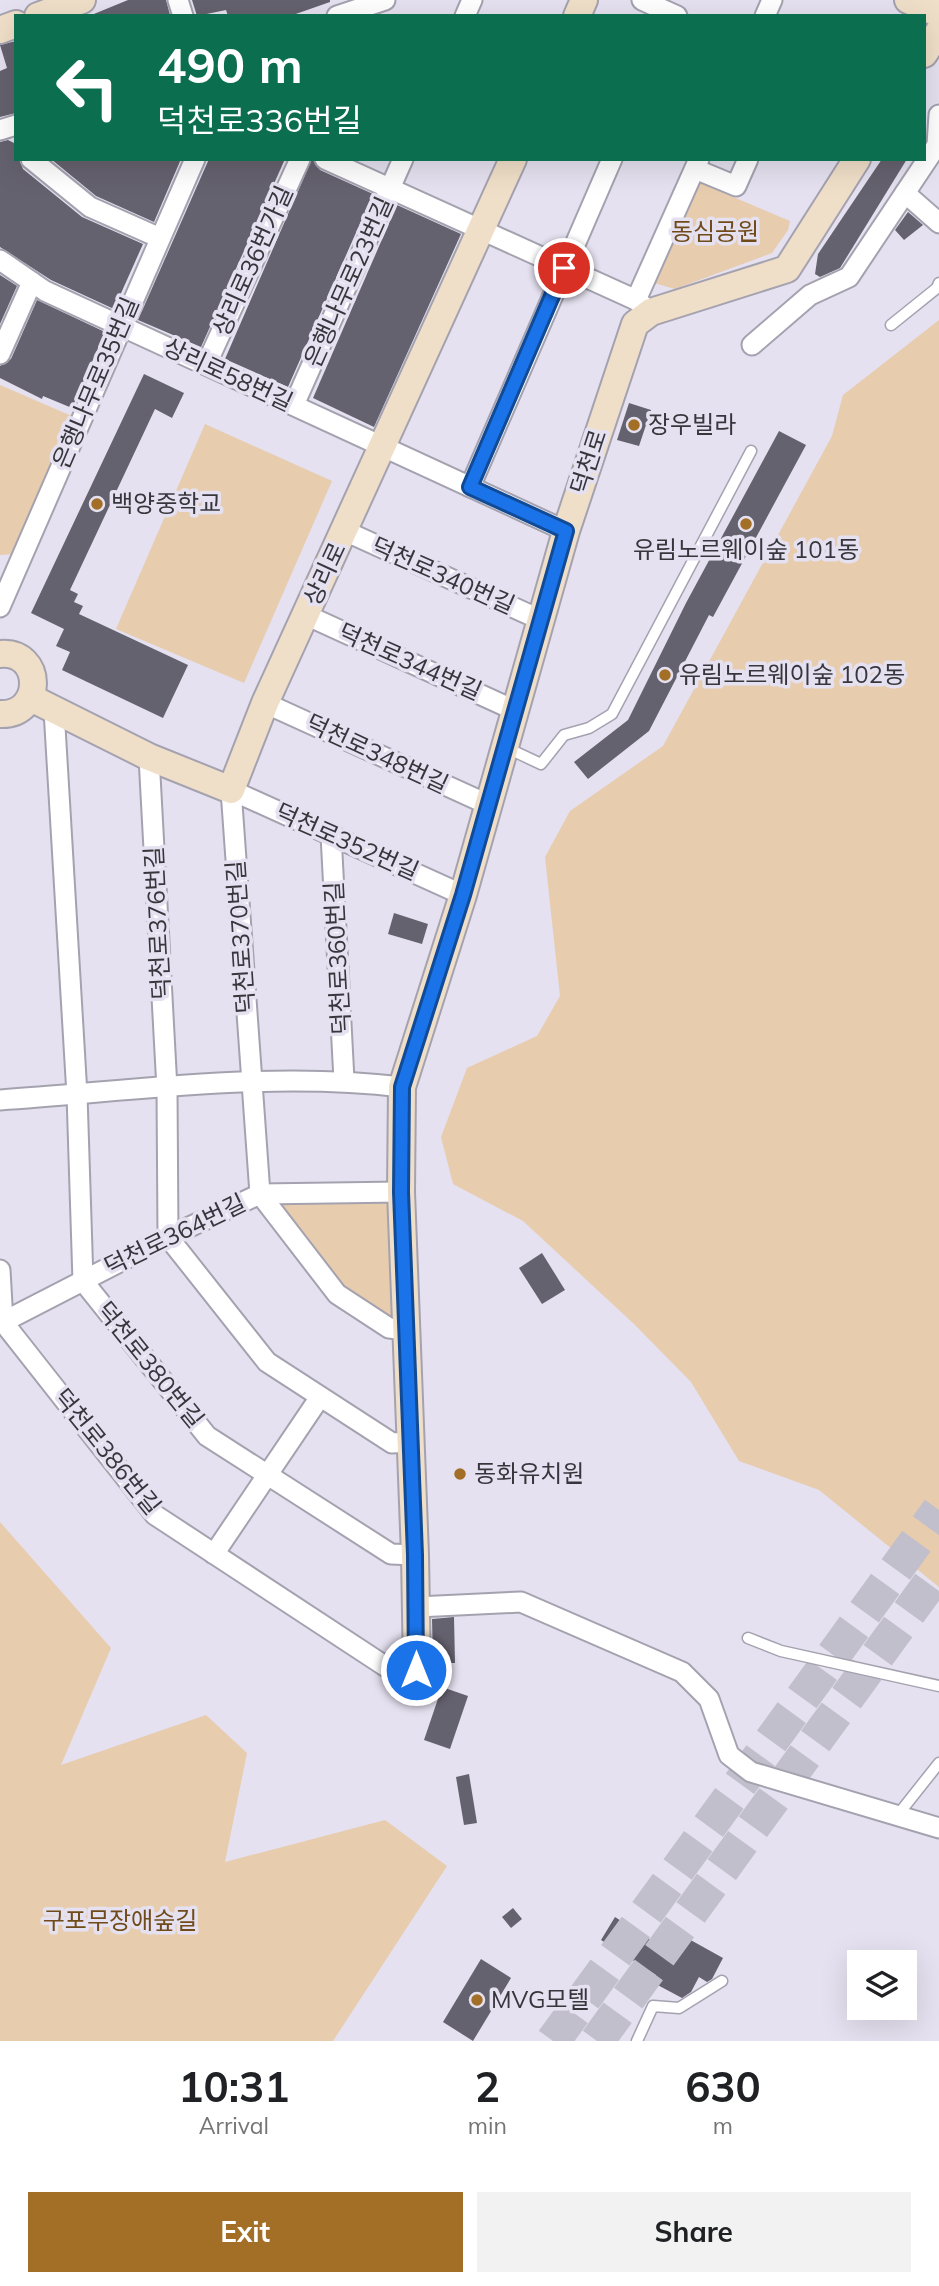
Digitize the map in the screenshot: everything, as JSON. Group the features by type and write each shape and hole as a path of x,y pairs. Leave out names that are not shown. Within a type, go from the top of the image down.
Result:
{"main road":[{"path":"44,14 82,0"},
{"path":"908,0 939,15"},
{"path":"926,51 939,31"},
{"name":"상리로","path":"231,790 265,703 384,449 512,161"},
{"path":"643,306 787,268 856,161"},
{"name":"덕천로","path":"416,1670 417,1607 401,1192 402,1087 463,895 566,531 643,306"},
{"path":"0,654 16,656 31,669 43,704 149,757 231,790"},
{"path":"0,714 43,704"}],"street":[{"path":"361,12 385,0"},
{"path":"642,0 672,14"},
{"path":"926,160 936,145 939,115"},
{"path":"33,161 90,207 160,238"},
{"name":"은행나무로35번길","path":"0,607 120,326 194,161"},
{"name":"상리로36번가길","path":"207,363 299,161"},
{"path":"330,161 643,306 697,164 736,186 747,161"},
{"name":"은행나무로23번길","path":"294,405 402,161"},
{"path":"470,487 611,161"},
{"path":"752,345 810,295 849,277 926,161"},
{"path":"905,193 939,223"},
{"name":"상리로58번길","path":"0,260 32,282 120,326 207,363 384,449 566,531"},
{"path":"0,354 32,282"},
{"name":"덕천로340번길","path":"345,531 541,620"},
{"name":"덕천로344번길","path":"306,615 514,710"},
{"name":"덕천로348번길","path":"265,703 489,805"},
{"name":"덕천로380번길","path":"43,704 76,1095 83,1281 207,1436 391,1554 415,1555"},
{"name":"덕천로376번길","path":"149,757 167,1089 168,1237"},
{"name":"덕천로352번길","path":"231,790 463,895"},
{"name":"덕천로370번길","path":"231,790 260,1194"},
{"name":"덕천로360번길","path":"331,835 344,1080"},
{"path":"0,1100 251,1083 344,1080 402,1087"},
{"name":"덕천로364번길","path":"3,1322 168,1237 260,1194 401,1192"},
{"path":"260,1194 337,1294 388,1328 407,1330"},
{"path":"168,1237 267,1362 391,1443 411,1441"},
{"path":"0,1270 3,1322"},
{"name":"덕천로386번길","path":"3,1322 155,1515 391,1670 416,1670"},
{"path":"214,1554 271,1475 320,1397"},
{"path":"417,1607 521,1602 601,1634 682,1672 709,1699 729,1755 751,1772 939,1828"}],"lane":[{"path":"891,325 937,288 939,283"},
{"path":"505,747 541,764 564,735 589,728 612,714 751,451"},
{"path":"748,1638 781,1651 939,1686"},
{"path":"896,1816 939,1763"},
{"path":"637,2041 653,2006 679,2008 722,1982"}],"green space":[{"name":"동심공원","path":"693,180 790,221 788,230 772,253 675,289 654,283"},
{"path":"939,320 939,1587 819,1490 739,1461 691,1382 634,1324 523,1221 453,1184 441,1137 467,1068 537,1036 560,996 545,857 570,811 663,746 832,436 843,395"},
{"path":"0,385 74,417 14,554 0,555"},
{"path":"205,424 332,481 244,683 116,629"},
{"path":"397,1197 402,1325 338,1292 267,1199"},
{"name":"구포무장애숲길","path":"0,1522 111,1648 61,1765 206,1715 247,1753 225,1862 385,1820 447,1866 333,2041 0,2041"}],"building":[{"path":"128,0 166,0 170,14 94,14"},
{"path":"192,0 330,0 296,14 227,14 226,10 196,14"},
{"path":"14,42 14,114 0,117 0,71 7,68 0,45"},
{"path":"8,140 14,143 14,161 20,161 23,169 82,217 143,244 114,309 51,280 0,247 0,142"},
{"path":"53,161 180,161 154,222 96,196"},
{"path":"208,161 284,161 201,347 138,320"},
{"path":"311,161 320,170 373,194 288,387 225,359"},
{"path":"881,161 906,161 840,268 820,277 815,274 818,254"},
{"path":"397,205 461,234 374,427 313,398"},
{"path":"908,212 923,225 904,240 895,230"},
{"path":"0,275 17,286 0,324"},
{"path":"37,300 105,332 72,408 43,396 42,399 0,378 0,366 11,359"},
{"name":"백양중학교","path":"144,374 184,393 172,418 155,409 70,590 78,594 74,602 83,606 79,614 188,665 163,718 62,670 70,652 56,646 64,629 31,613"},
{"name":"장우빌라","path":"629,403 651,410 639,446 617,440"},
{"path":"779,431 806,445 713,617 709,615 649,731 588,779 574,762 628,720 686,603"},
{"path":"394,913 428,924 422,944 388,934"},
{"path":"542,1253 565,1290 542,1304 519,1268"},
{"path":"454,1617 455,1663 433,1663 432,1619"},
{"path":"442,1687 468,1696 450,1749 424,1740"},
{"path":"469,1774 477,1823 464,1825 456,1777"},
{"path":"513,1908 522,1919 511,1928 502,1917"},
{"path":"615,1917 668,1951 678,1933 723,1958 712,1979 707,1982 699,1977 691,1992 682,1998 652,1982 656,1975 601,1940"},
{"name":"MVG모텔","path":"481,1959 511,1978 473,2041 443,2022"}],"tunnel":[{"path":"553,2041 939,1510"},
{"path":"597,2041 939,1571"}],"place":[{"name":"장우빌라","path":"634,425"},
{"name":"백양중학교","path":"97,504"},
{"name":"유림노르웨이숲 101동","path":"746,524"},
{"name":"유림노르웨이숲 102동","path":"665,675"},
{"name":"동화유치원","path":"460,1474"},
{"name":"MVG모텔","path":"477,2000"}],"route":[{"path":"416,1670 417,1607 401,1192 402,1087 463,895 566,531 470,487 564,268"}]}
